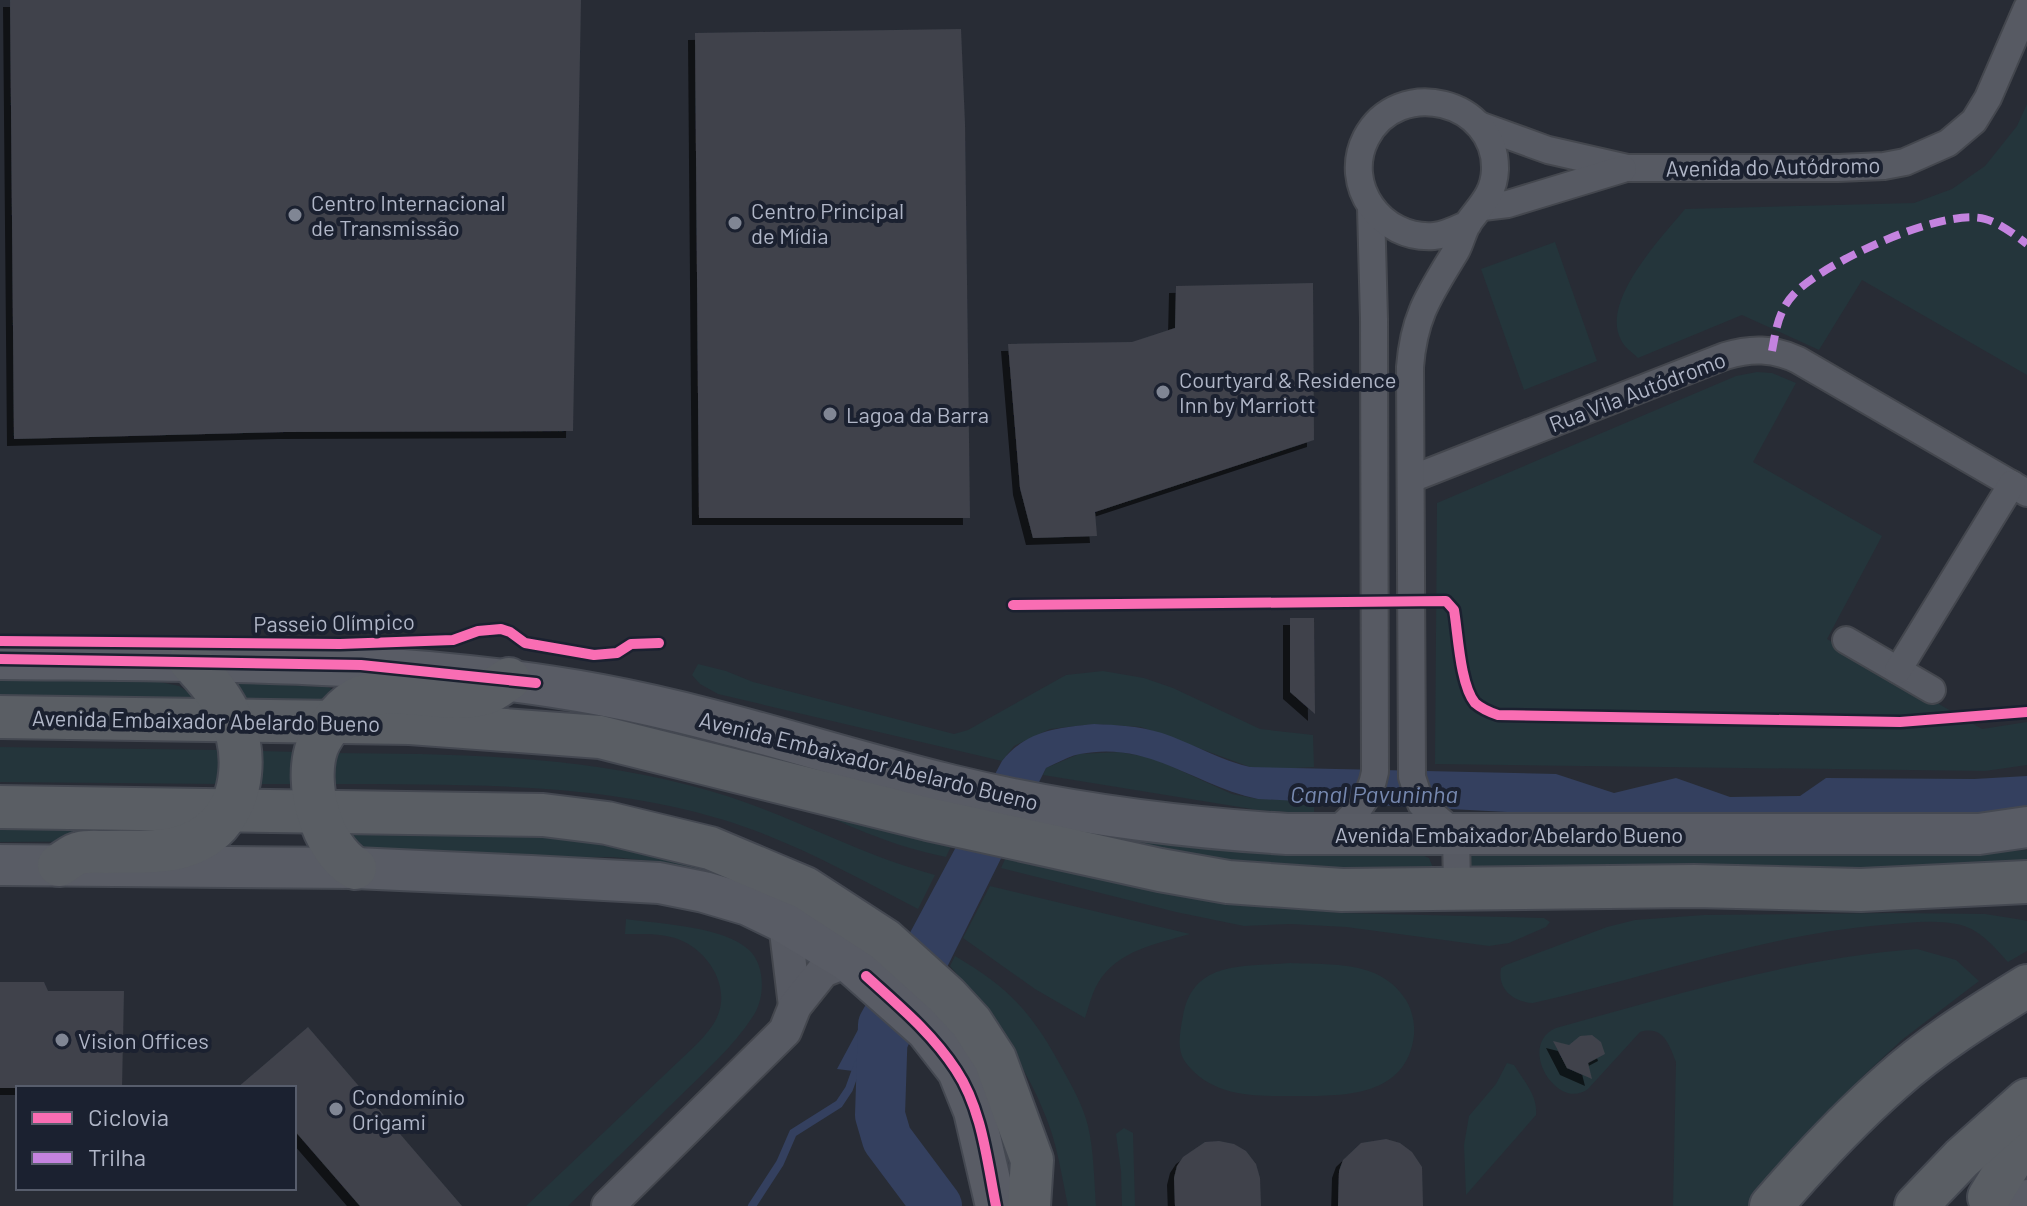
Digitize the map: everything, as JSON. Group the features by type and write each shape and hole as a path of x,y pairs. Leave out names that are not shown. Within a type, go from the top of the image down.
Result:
{"highway":[{"path":"59,865 80,853 173,850 192,845 210,834 231,811 241,765 234,721 216,690 190,661"},
{"path":"355,868 340,858 329,841 314,792 315,755 318,744 333,721 347,706 363,696 384,692 481,695 509,679"},
{"name":"Avenida Embaixador Abelardo Bueno","path":"0,717 410,723 600,737 939,802 1036,824 1160,870 1228,882 1342,890 1694,886 1883,889"},
{"path":"0,807 543,815 607,823 710,848 805,888 885,940 936,1013 971,1022 995,1059 1032,1160 1029,1206"},
{"path":"1883,889 2027,882"},
{"path":"1883,889 1934,904 2011,904 2027,908"},
{"path":"1771,1206 1799,1173 1892,1081 1958,1030 2027,986"},
{"path":"1916,1206 1962,1158 2027,1100"},
{"path":"2004,1202 2027,1135"},
{"path":"2004,1202 2027,1162"}],"main road":[{"name":"Avenida Embaixador Abelardo Bueno","path":"0,659 361,665 509,679 606,696 703,718 939,802"},
{"name":"Avenida Embaixador Abelardo Bueno","path":"1036,824 1221,830 1346,821 1456,834 1979,834 2027,827"},
{"path":"0,865 355,868 659,883 748,905 785,923 936,1013 974,1111 996,1206"},
{"path":"1032,1160 1043,1206"}],"street":[{"name":"Avenida do Autódromo","path":"1627,168 1884,166 1928,154 1964,131 1982,110 2027,8"},
{"path":"1346,821 1373,782 1375,733 1374,319 1371,208 1358,170 1361,152 1372,128 1383,116 1411,103 1426,101 1456,107 1479,125 1548,150 1627,168"},
{"path":"1457,888 1456,834 1425,809 1417,797 1412,777 1410,367 1416,324 1436,280 1490,195 1495,170 1491,147 1479,125"},
{"path":"1371,208 1395,229 1419,236 1450,232 1475,215 1627,168"},
{"name":"Rua Vila Autódromo","path":"1411,479 1725,356 1763,350 1798,360 2019,488"},
{"path":"1898,670 2019,488"},
{"path":"1846,640 1932,690"},
{"path":"785,923 795,1006"},
{"path":"608,1206 785,1031 795,1006 823,971 857,968"}],"shaded area":[{"path":"2027,104 2027,375 1862,280 1819,350 1742,315 1638,358 1622,343 1617,324 1626,289 1649,252 1685,209 1914,203 1952,189 1985,166 2017,126"},
{"path":"1555,242 1597,361 1524,390 1481,269"},
{"path":"1772,373 1796,383 1753,462 1882,536 1827,639 1982,729 2027,722 2027,765 1985,771 1435,764 1437,503 1736,376"},
{"path":"698,664 753,682 954,734 968,730 1066,675 1103,671 1144,678 1173,688 1260,729 1313,735 1314,767 1250,767 1141,727 1094,724 1050,729 1014,746 1002,761 718,694 700,684 692,675"},
{"path":"0,679 155,681 179,686 202,701 0,704"},
{"path":"242,683 328,687 334,690 323,705 249,704 237,688"},
{"path":"0,747 220,750 219,784 0,782"},
{"path":"261,751 297,752 297,784 261,784"},
{"path":"1119,752 1153,758 1232,794 1258,799 1314,800 1314,814 1258,810 1043,775 1046,768 1079,754"},
{"path":"331,753 482,756 632,773 730,797 883,858 935,875 918,909 749,828 676,807 627,798 528,788 330,784"},
{"path":"821,813 955,838 946,857 882,839"},
{"path":"1030,819 1289,852 1422,855 1429,858 1434,870 1342,873 1174,856"},
{"path":"0,825 182,827 152,841 0,842"},
{"path":"589,833 785,891 669,863 613,857 401,859 365,851 350,835"},
{"path":"2027,850 2027,868 1980,872 1467,870 1467,854 1979,853"},
{"path":"1008,853 1244,904 1343,913 1544,918 1550,922 1546,927 1509,943 1489,946 1346,927 1290,924 1244,926 1001,868"},
{"path":"990,886 1190,934 1151,945 1116,963 1098,983 1085,1018 1035,989 963,938"},
{"path":"1985,914 2027,921 2027,951 2008,962 1975,931 1952,923 1922,922 1838,930 1750,947 1533,1003 1519,1000 1508,993 1500,976 1501,968 1506,965 1607,927 1635,920 1704,915"},
{"path":"626,919 690,927 738,942 754,956 761,972 762,989 758,1006 738,1037 719,1058 568,1206 526,1206 697,1044 713,1025 719,1012 721,1000 717,977 696,949 675,938 625,934"},
{"path":"1917,949 1956,960 1979,981 1903,1039 1863,1076 1749,1206 1673,1206 1676,1062 1668,1043 1660,1034 1640,1032 1588,1089 1576,1094 1564,1092 1554,1084 1545,1074 1540,1061 1540,1048 1545,1036 1556,1028 1780,969 1825,960"},
{"path":"955,956 1005,991 1030,1018 1052,1050 1077,1097 1088,1126 1096,1206 1068,1206 1054,1143 1034,1089 1009,1045 950,966"},
{"path":"1290,963 1354,967 1369,971 1396,987 1408,1004 1414,1026 1409,1055 1400,1070 1372,1088 1317,1096 1238,1093 1197,1075 1183,1058 1180,1041 1183,1016 1198,984 1209,975 1239,966"},
{"path":"1507,1063 1514,1065 1530,1089 1536,1115 1466,1195 1464,1145 1469,1116 1496,1084"},
{"path":"1124,1128 1133,1133 1135,1206 1122,1206 1116,1134"}],"water":[{"name":"Canal Pavuninha","path":"1094,724 1136,727 1162,733 1250,767 1556,774 1614,793 1676,778 1730,797 1800,796 1826,778 1974,779 2027,776 2027,823 1760,825 1258,799 1128,753 1105,751 1080,754 1046,768 893,1076 837,1069 1002,761 1022,743 1044,732"}],"building":[{"name":"Centro Internacional de Transmissão","path":"10,0 581,0 573,431 285,432 14,439"},
{"path":"961,29 970,518 699,518 695,33"},
{"name":"Courtyard & Residence Inn by Marriott","path":"1313,283 1314,440 1095,512 1097,536 1033,538 1020,488 1008,344 1132,342 1175,328 1176,286"},
{"path":"1290,618 1314,618 1315,714 1290,692"},
{"name":"Vision Offices","path":"0,982 44,982 48,991 124,991 122,1086 0,1088"},
{"name":"Condomínio Origami","path":"308,1027 462,1206 360,1206 296,1132 296,1086 239,1086"},
{"path":"1592,1035 1601,1042 1605,1054 1588,1063 1592,1079 1567,1068 1553,1041 1569,1045 1580,1036"},
{"path":"1386,1139 1400,1143 1412,1152 1422,1167 1423,1206 1338,1206 1339,1171 1343,1160 1361,1143"},
{"path":"1219,1141 1246,1151 1256,1164 1261,1206 1175,1206 1174,1178 1183,1157 1205,1142"}],"waterway":[{"path":"892,1009 883,1025 880,1115 887,1139 937,1206"},
{"path":"752,1206 780,1163 793,1133 839,1104 849,1089 858,1064"}],"marked path":[{"path":"1772,351 1781,314 1794,294 1830,268 1885,240 1942,221 1966,218 1991,221 2027,244"}],"cycle path":[{"path":"1013,605 1446,601 1454,610 1463,672 1470,695 1475,703 1498,715 1900,722 2027,712"},
{"name":"Passeio Olímpico","path":"0,641 340,644 453,640 478,631 501,629 525,643 594,655 617,653 631,644 659,643"},
{"path":"0,659 361,665 536,683"},
{"path":"866,976 925,1032 947,1057 965,1085 982,1136 996,1206"}],"place":[{"name":"Centro Internacional de Transmissão","path":"295,215"},
{"name":"Centro Principal de Mídia","path":"735,223"},
{"name":"Courtyard & Residence Inn by Marriott","path":"1163,392"},
{"name":"Lagoa da Barra","path":"830,414"},
{"name":"Vision Offices","path":"62,1040"},
{"name":"Condomínio Origami","path":"336,1109"}]}
